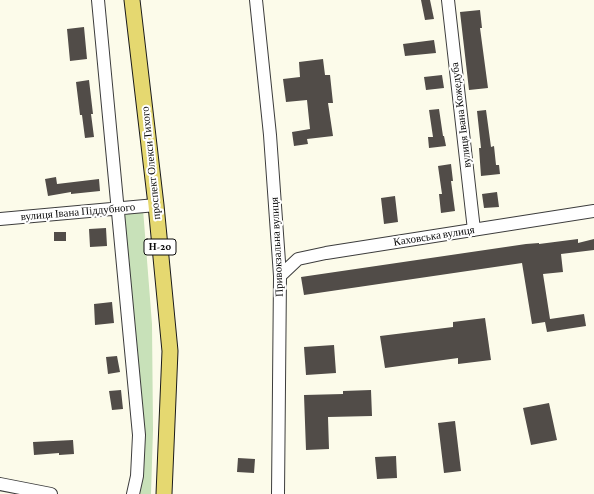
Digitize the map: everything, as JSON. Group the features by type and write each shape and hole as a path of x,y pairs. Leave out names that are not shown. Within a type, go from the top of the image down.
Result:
{"main road":[{"name":"проспект Олекси Тихого","path":"132,0 156,205 170,351 164,494"}],"street":[{"path":"98,0 139,436 137,476 133,494"},
{"name":"Привокзальна вулиця","path":"256,0 270,135 280,276 278,494"},
{"name":"вулиця Івана Кожедуба","path":"448,0 474,230"},
{"name":"вулиця Івана Піддубного","path":"0,219 156,205"},
{"name":"Каховська вулиця","path":"280,276 298,259 326,253 594,211"},
{"path":"0,484 51,494"}],"green space":[{"path":"143,209 152,324 153,430 151,494 135,494 140,476 122,211"}],"building":[{"path":"421,0 430,0 434,19 425,20"},
{"path":"480,10 482,28 480,28 488,88 469,90 460,12"},
{"path":"84,27 87,59 70,61 67,29"},
{"path":"434,40 436,53 405,56 403,44"},
{"path":"323,59 325,75 330,75 333,103 328,103 333,136 307,139 308,144 294,146 292,132 310,129 307,100 286,102 283,79 300,77 299,62"},
{"path":"442,75 444,88 426,90 424,77"},
{"path":"89,80 94,137 85,138 82,115 80,115 76,82"},
{"path":"439,109 446,146 429,148 428,137 433,137 429,110"},
{"path":"486,110 491,147 494,146 496,165 499,165 500,174 481,176 479,148 481,148 477,111"},
{"path":"451,164 453,181 451,181 455,211 441,213 439,194 442,194 438,166"},
{"path":"56,177 57,184 99,179 100,191 71,194 71,192 48,196 45,179"},
{"path":"497,192 499,207 484,208 482,194"},
{"path":"395,196 398,222 384,224 381,198"},
{"path":"106,228 107,246 90,247 89,229"},
{"path":"54,232 66,232 66,241 54,241"},
{"path":"578,239 578,243 594,239 594,250 561,254 563,272 543,274 550,319 584,314 586,326 547,332 545,322 532,324 522,263 304,295 301,277 526,244 539,244"},
{"path":"112,302 114,323 95,325 94,304"},
{"path":"485,318 491,360 458,364 458,358 385,368 380,336 453,327 453,322"},
{"path":"334,345 336,373 306,375 304,347"},
{"path":"117,356 120,372 108,374 106,357"},
{"path":"121,390 123,409 112,410 109,391"},
{"path":"371,390 372,416 328,417 329,449 306,450 304,395 343,394 343,391"},
{"path":"549,403 557,440 531,445 523,408"},
{"path":"455,421 461,471 444,473 438,423"},
{"path":"73,440 74,454 59,455 59,453 34,455 33,442"},
{"path":"396,456 397,478 377,479 375,457"},
{"path":"238,458 255,459 254,473 237,472"}]}
